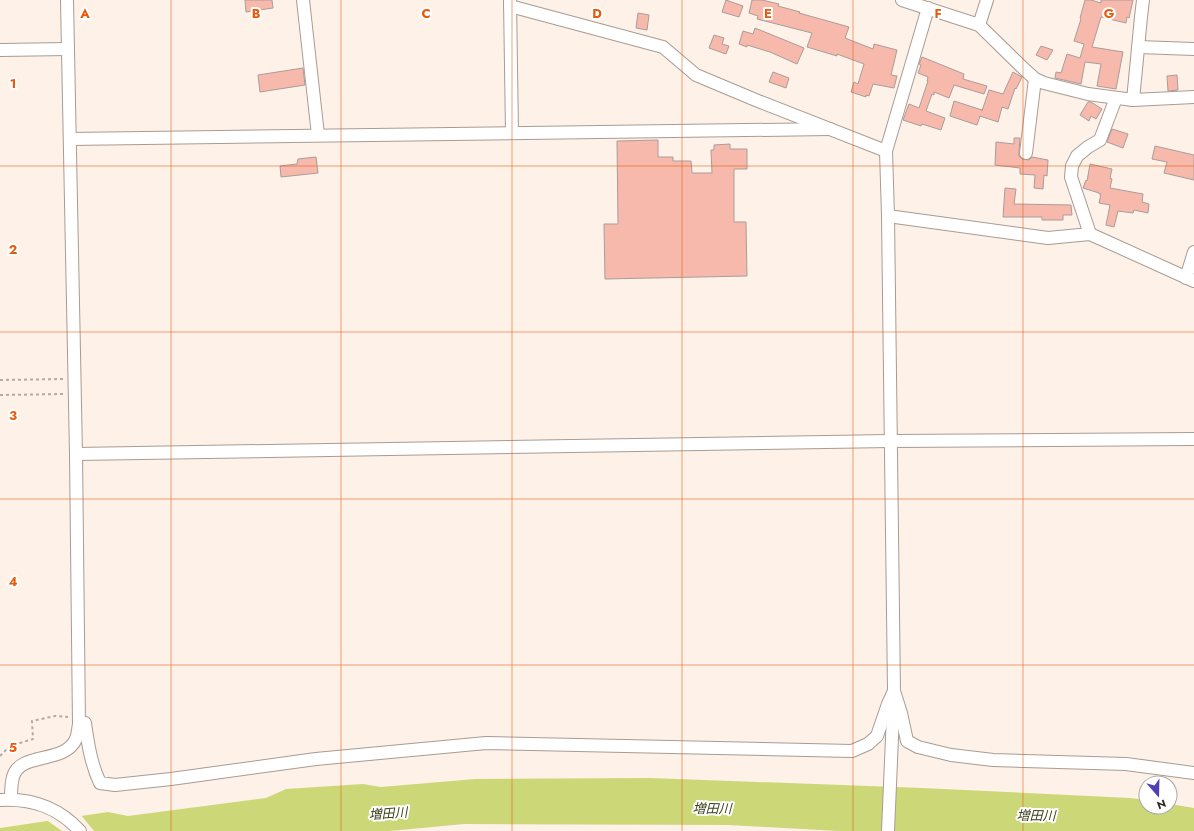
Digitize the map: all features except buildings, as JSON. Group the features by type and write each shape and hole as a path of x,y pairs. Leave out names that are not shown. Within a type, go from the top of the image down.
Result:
{"street":[{"path":"67,0 76,454 79,721 76,739 68,750 29,762 18,768 13,777 6,799 29,801 40,804 68,820 80,831"},
{"path":"303,0 318,136"},
{"path":"902,0 980,25 1035,79 1044,83 1088,94 1133,100 1194,97"},
{"path":"980,25 987,0"},
{"path":"1133,100 1143,0"},
{"path":"512,133 510,3 663,47 696,75 765,104 886,151"},
{"path":"888,831 894,691 886,151 928,8"},
{"path":"1138,47 1194,49"},
{"path":"0,50 68,49"},
{"path":"1026,153 1035,79"},
{"path":"1090,234 1071,177 1072,166 1077,156 1100,140 1116,98"},
{"path":"70,139 830,129"},
{"path":"888,216 1048,238 1090,234 1190,280 1194,252"},
{"path":"76,454 890,441 1194,439"},
{"path":"79,721 85,723 90,754 95,773 100,783 115,785 316,759 486,743 852,751 868,744 877,736 894,691"},
{"path":"894,691 901,713 907,741 918,748 951,755 993,760 1126,764 1194,773"}],"path":[{"path":"0,380 74,379"},
{"path":"0,395 74,394"},
{"path":"0,756 10,746 33,739 32,721 55,716 79,721"}],"water":[{"name":"増田川","path":"650,778 922,788 1130,798 1138,799 1138,815 1178,815 1178,805 1194,808 1194,831 838,831 729,825 464,824 390,831 0,831 0,828 108,812 128,816 266,798 286,789 363,784 381,787 475,779"}],"pier":[{"path":"80,814 94,831 62,831 45,819"}]}
